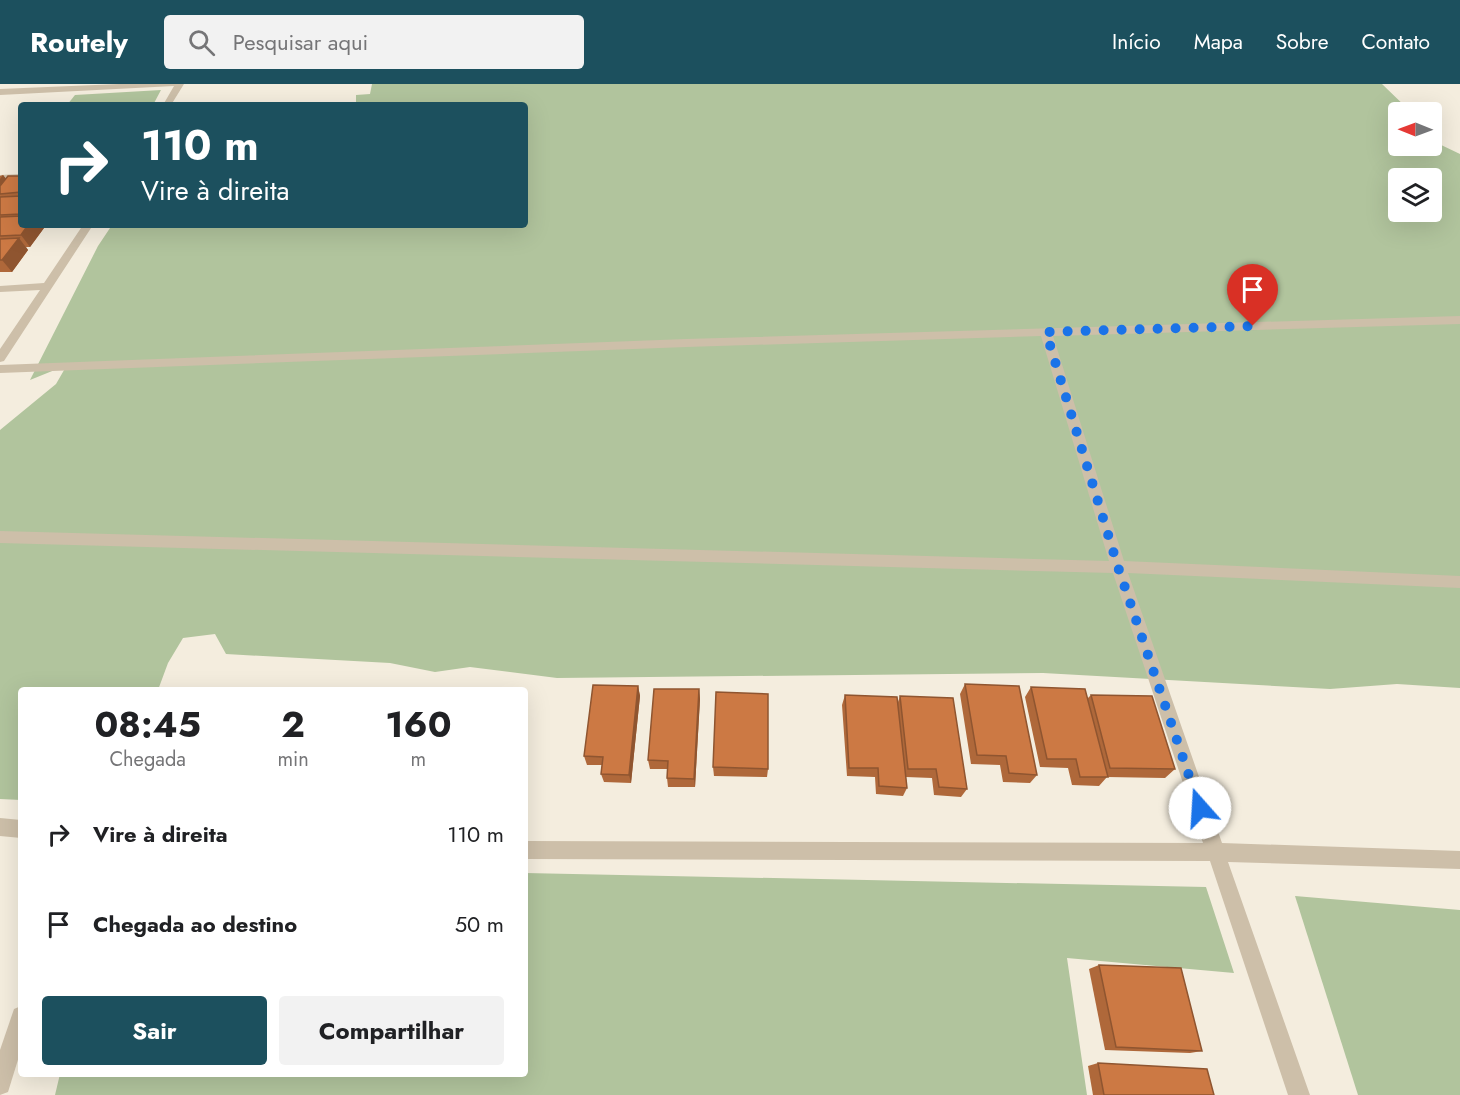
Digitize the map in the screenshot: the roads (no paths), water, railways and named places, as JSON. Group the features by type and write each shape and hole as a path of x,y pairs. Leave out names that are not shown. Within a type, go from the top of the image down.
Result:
{"street":[{"path":"0,92 174,84"},
{"path":"169,102 180,84"},
{"path":"0,178 18,177"},
{"path":"0,358 86,228"},
{"path":"0,289 47,286"},
{"path":"0,369 1046,332 1460,320"},
{"path":"1046,332 1118,567 1299,1095"},
{"path":"0,537 1118,567 1460,582"},
{"path":"0,827 18,829"},
{"path":"528,850 1215,852 1460,860"},
{"path":"0,1084 18,1026"}]}
